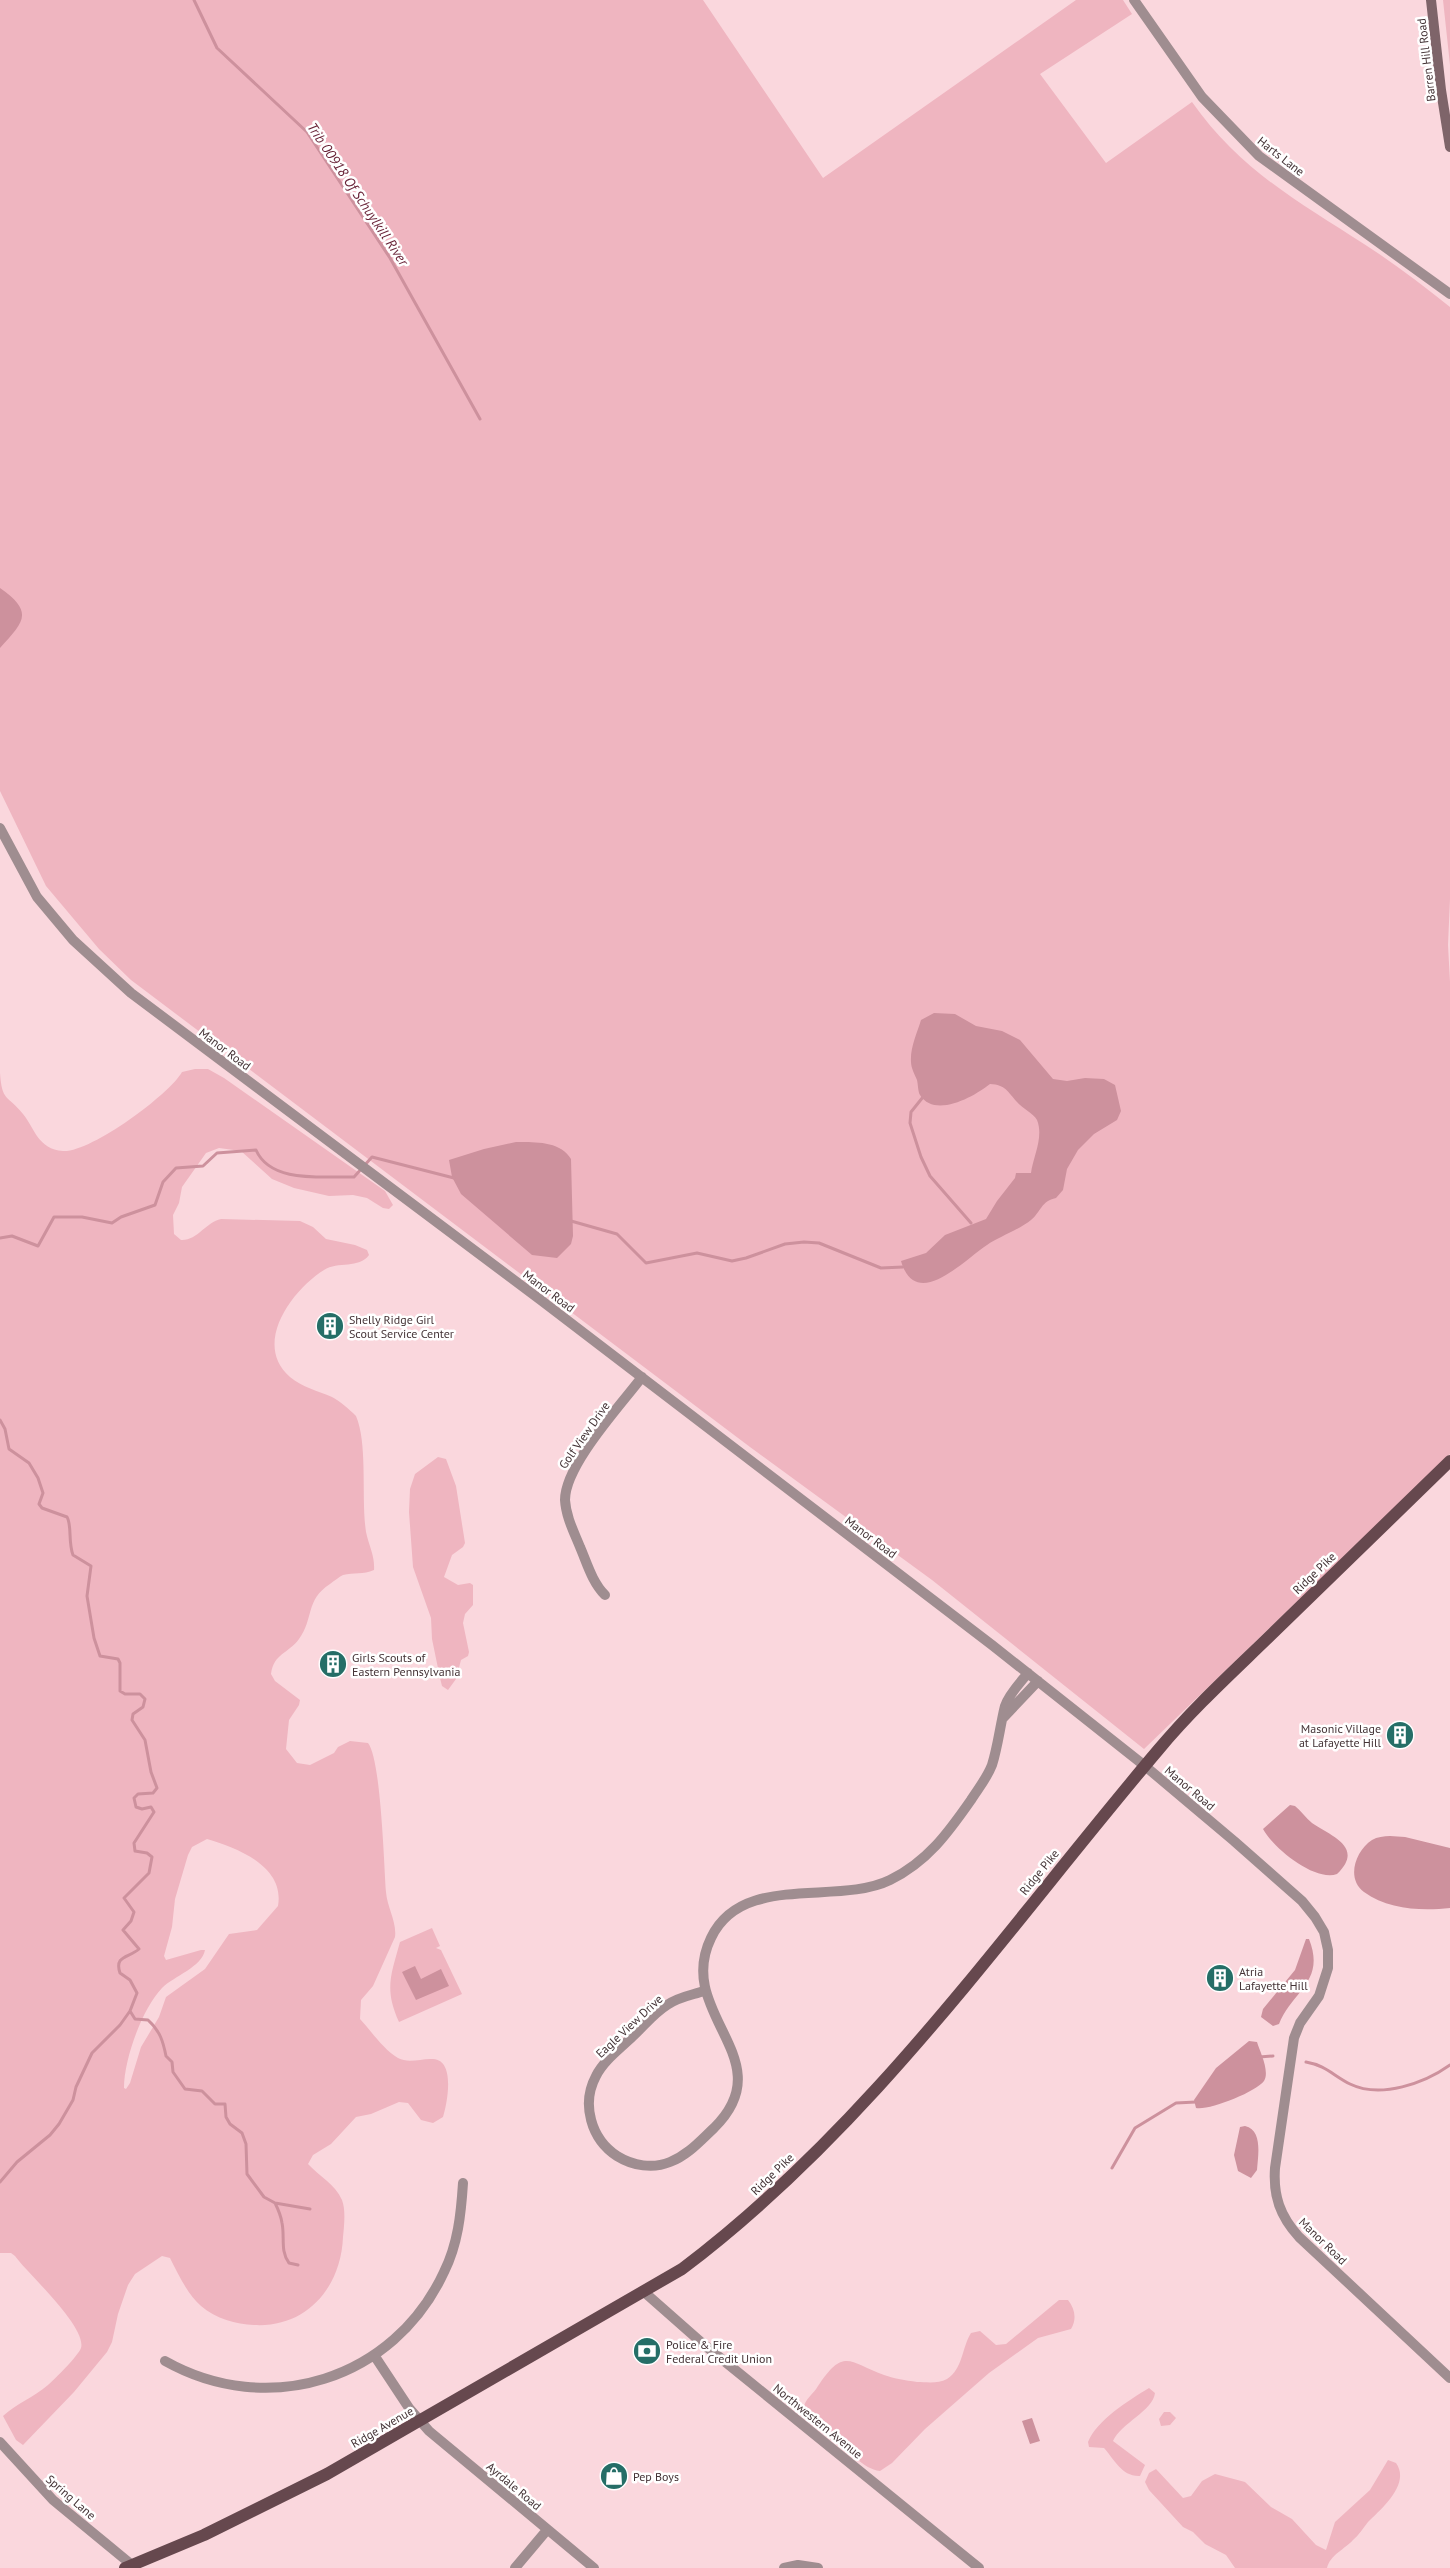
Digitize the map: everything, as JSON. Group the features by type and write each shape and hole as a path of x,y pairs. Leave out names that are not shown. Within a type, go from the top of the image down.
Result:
{"main road":[{"name":"Ridge Pike","path":"643,2291 682,2269 719,2241 779,2187 893,2072 1194,1709 1450,1461"},
{"name":"Ridge Avenue","path":"130,2567 277,2501 420,2421 643,2291"}],"street":[{"name":"Harts Lane","path":"1134,0 1202,97 1259,156 1450,294"},
{"name":"Barren Hill Road","path":"1431,0 1441,90 1450,146"},
{"name":"Manor Road","path":"0,828 37,898 73,940 112,977 642,1377 1028,1673 1145,1766 1271,1872 1302,1901 1320,1924 1326,1941 1328,1968 1323,1988 1300,2023 1292,2047 1275,2168 1274,2187 1278,2205 1286,2221 1299,2236 1450,2378"},
{"name":"Golf View Drive","path":"604,1595 592,1578 568,1518 565,1500 567,1484 581,1458 642,1377"},
{"name":"Eagle View Drive","path":"704,1991 667,2004 610,2058 595,2077 590,2095 591,2123 604,2145 624,2160 650,2166 677,2159 693,2149 732,2107 738,2089 737,2069 704,1991 702,1978 706,1949 714,1930 734,1911 751,1902 787,1894 866,1889 898,1876 926,1857 948,1834 987,1775 1008,1699 1028,1673"},
{"name":"Eagle View Drive","path":"1004,1718 1038,1681"},
{"path":"165,2361 191,2374 218,2383 271,2388 300,2385 325,2379 374,2355 412,2322 431,2296 445,2271 459,2226 463,2183"},
{"name":"Northwestern Avenue","path":"643,2291 702,2343 979,2568"},
{"name":"Ayrdale Road","path":"374,2355 420,2421 594,2568"},
{"name":"Spring Lane","path":"0,2442 52,2500 130,2567"},
{"path":"515,2568 548,2530"},
{"path":"784,2568 798,2565 818,2568"}],"shaded area":[{"path":"0,0 703,0 823,178 1076,0 1123,0 1132,14 1040,74 1106,163 1192,102 1210,126 1229,146 1270,182 1386,259 1450,307 1450,899 1448,945 1450,982 1450,1454 1144,1749 932,1580 750,1447 131,980 99,949 46,886 0,791"},
{"path":"1443,0 1450,0 1450,65"},
{"path":"0,588 18,604 22,611 22,618 14,632 0,648"},
{"path":"934,1013 955,1014 976,1026 1002,1031 1020,1040 1053,1079 1067,1081 1085,1078 1104,1079 1115,1085 1121,1111 1117,1120 1094,1134 1078,1150 1067,1169 1063,1190 1056,1198 1044,1204 1031,1220 987,1245 941,1278 929,1282 918,1282 908,1276 901,1261 926,1253 945,1235 986,1219 1015,1178 1016,1173 1031,1173 1039,1133 1037,1120 1006,1089 1000,1086 990,1084 965,1099 945,1105 935,1105 927,1102 920,1095 911,1064 912,1051 921,1020"},
{"path":"208,1069 224,1078 385,1191 393,1205 389,1209 383,1208 367,1198 353,1195 329,1196 294,1188 272,1179 241,1151 219,1148 206,1153 182,1187 179,1203 173,1215 174,1234 181,1240 187,1240 221,1219 300,1221 313,1227 326,1239 355,1245 367,1250 369,1255 354,1264 330,1267 324,1270 300,1291 289,1304 281,1319 276,1334 275,1349 279,1364 290,1377 305,1386 332,1397 356,1416 362,1441 366,1532 373,1556 374,1570 343,1575 322,1590 313,1603 304,1632 295,1644 278,1658 271,1674 275,1681 300,1700 299,1705 289,1720 286,1749 297,1763 310,1765 334,1753 338,1747 350,1741 368,1743 376,1769 379,1790 386,1892 395,1926 395,1937 373,1986 361,2000 360,2019 383,2045 398,2058 407,2061 433,2059 440,2061 445,2067 447,2074 448,2093 443,2117 433,2123 421,2120 408,2103 399,2102 371,2114 356,2117 331,2144 313,2155 308,2164 339,2194 343,2204 344,2224 341,2256 336,2273 328,2288 304,2312 290,2320 273,2324 254,2325 233,2322 220,2317 207,2311 196,2301 170,2258 162,2256 135,2274 128,2285 118,2314 112,2342 107,2352 74,2392 23,2445 16,2440 3,2416 48,2385 71,2362 81,2348 80,2339 75,2327 55,2301 15,2256 11,2253 0,2253 0,1073 2,1089 6,1097 23,1114 38,1137 48,1146 63,1151 91,1143 128,1121 162,1094 182,1072","holes":["207,1839 244,1854 267,1870 274,1880 278,1892 278,1906 257,1930 229,1934 205,1969 166,1997 159,2017 141,2047 130,2083 126,2089 124,2088 127,2063 141,2021 148,2008 162,1988 199,1961 205,1950 166,1960 164,1956 172,1927 175,1899 188,1855 192,1847"]},
{"path":"516,1142 554,1146 567,1153 571,1159 573,1236 571,1244 557,1258 532,1255 461,1194 452,1177 449,1160 484,1149"},
{"path":"438,1457 446,1459 456,1486 465,1543 463,1547 452,1555 444,1577 458,1585 470,1583 473,1585 473,1605 465,1614 463,1623 469,1652 468,1656 461,1660 456,1679 448,1690 442,1686 432,1639 431,1618 413,1567 409,1512 410,1489 415,1474"},
{"path":"1290,1805 1295,1806 1312,1823 1342,1843 1348,1856 1345,1865 1337,1874 1318,1873 1307,1868 1285,1854 1268,1837 1263,1829"},
{"path":"1390,1836 1405,1837 1450,1848 1450,1908 1417,1909 1395,1906 1373,1898 1358,1886 1354,1873 1357,1858 1361,1851 1374,1839"},
{"path":"432,1928 440,1946 436,1948 441,1950 462,1994 399,2022 394,2010 390,1982 400,1942"},
{"path":"1306,1939 1309,1939 1313,1954 1313,1966 1310,1976 1279,2024 1273,2026 1261,2017 1263,2009 1295,1970"},
{"path":"415,1966 421,1979 441,1969 449,1986 416,2000 402,1972"},
{"path":"1249,2041 1257,2042 1266,2072 1264,2081 1252,2090 1232,2100 1211,2107 1196,2108 1194,2100 1216,2068"},
{"path":"1240,2127 1251,2128 1255,2133 1258,2144 1257,2170 1251,2178 1238,2171 1234,2155"},
{"path":"1059,2300 1068,2300 1072,2307 1075,2318 1071,2329 1038,2338 989,2373 925,2429 892,2463 880,2471 874,2470 862,2463 837,2441 811,2423 804,2414 804,2405 807,2399 834,2366 841,2362 855,2362 884,2375 900,2379 917,2382 943,2381 956,2370 971,2333 980,2331 996,2345 1006,2344"},
{"path":"1149,2388 1155,2393 1149,2406 1123,2428 1113,2441 1145,2465 1140,2476 1134,2476 1123,2470 1104,2448 1089,2447 1088,2442 1106,2418"},
{"path":"1164,2412 1170,2412 1176,2418 1170,2425 1161,2426 1159,2419"},
{"path":"1032,2418 1040,2441 1030,2444 1022,2421"},
{"path":"1388,2460 1396,2463 1400,2471 1400,2479 1392,2496 1357,2536 1331,2559 1327,2568 1235,2568 1226,2555 1205,2544 1193,2532 1183,2527 1149,2490 1145,2482 1149,2473 1156,2469 1183,2498 1191,2496 1202,2481 1215,2474 1245,2482 1271,2507 1292,2519 1316,2545 1326,2550 1335,2522 1370,2490"}],"waterway":[{"name":"Trib 00918 Of Schuylkill River","path":"194,0 217,48 307,132 390,258 480,419"},
{"path":"923,1097 911,1112 910,1123 921,1157 930,1176 971,1223"},
{"path":"0,1238 12,1236 38,1246 54,1217 82,1217 112,1223 121,1217 155,1205 163,1182 176,1168 203,1166 217,1153 256,1150 263,1161 273,1168 299,1176 354,1177 372,1157 454,1178"},
{"path":"571,1221 617,1234 646,1263 697,1253 732,1261 785,1244 804,1242 819,1243 881,1268 903,1267"},
{"path":"0,1420 5,1429 9,1449 29,1463 38,1478 43,1493 39,1504 42,1508 67,1517 73,1555 91,1566 87,1596 94,1638 100,1656 118,1659 120,1663 120,1691 125,1694 140,1694 145,1699 143,1707 133,1714 132,1720 145,1740 151,1772 157,1788 153,1793 138,1794 134,1798 136,1807 142,1809 151,1807 154,1812 134,1843 135,1851 147,1853 152,1857 149,1873 124,1898 134,1912 131,1921 123,1930 139,1949 119,1963 120,1973 130,1980 137,1993 130,2011 135,2019 148,2020 158,2032 166,2056 172,2062 173,2072 185,2089 202,2091 215,2104 225,2104 226,2117 230,2124 242,2133 246,2144 247,2174 264,2197 275,2203 282,2220 286,2258 289,2263 298,2265"},
{"path":"0,2182 17,2162 50,2135 59,2124 73,2100 76,2087 92,2053 120,2025 130,2011"},
{"path":"1259,2057 1273,2056"},
{"path":"1306,2062 1324,2068 1350,2084 1375,2090 1402,2087 1416,2083 1440,2072 1450,2065"},
{"path":"1112,2168 1135,2128 1176,2103 1196,2102"},
{"path":"275,2203 310,2209"}],"place":[{"name":"Shelly Ridge Girl Scout Service Center","path":"330,1326"},
{"name":"Girls Scouts of Eastern Pennsylvania","path":"333,1664"},
{"name":"Masonic Village at Lafayette Hill","path":"1400,1735"},
{"name":"Atria Lafayette Hill","path":"1220,1978"},
{"name":"Police & Fire Federal Credit Union","path":"647,2351"},
{"name":"Pep Boys","path":"614,2476"}]}
